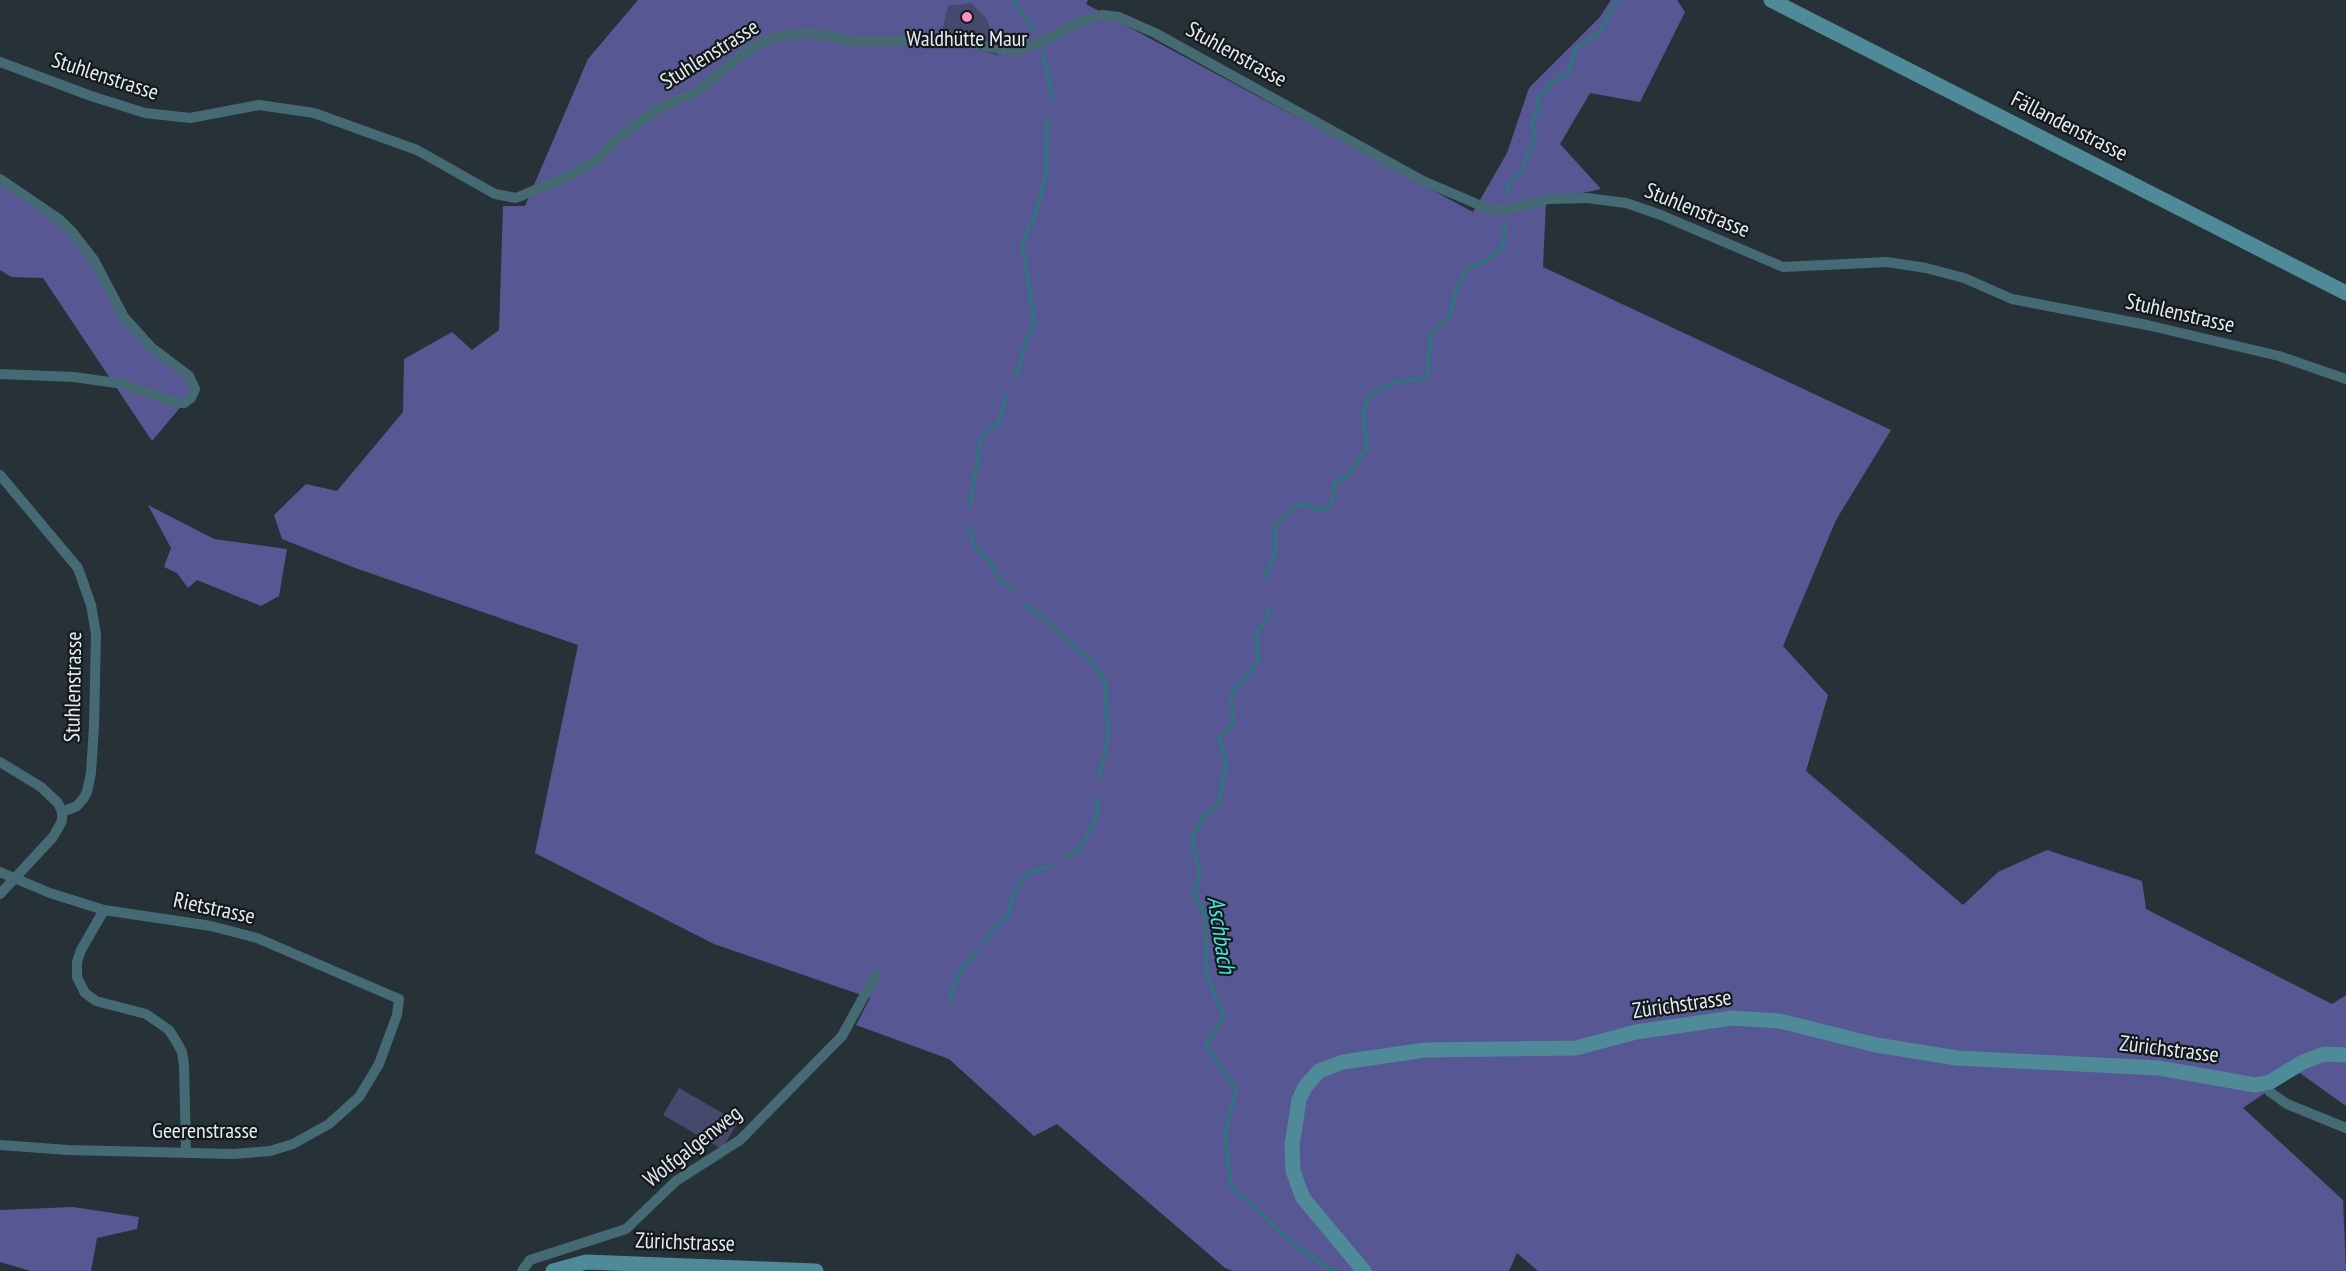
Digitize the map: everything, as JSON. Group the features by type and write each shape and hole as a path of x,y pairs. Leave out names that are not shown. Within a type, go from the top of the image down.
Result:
{"street":[{"name":"Fällandenstrasse","path":"1771,0 2346,293"},
{"name":"Stuhlenstrasse","path":"0,62 91,96 145,113 190,118 259,105 314,113 417,150 495,194 516,198 573,174 598,159 618,138 658,109 696,92 752,47 775,38 811,33 851,41 944,38 1012,51 1039,44 1082,21 1102,15 1119,17 1155,33 1421,180 1491,210 1509,209 1549,200 1587,198 1626,203 1661,215 1783,267 1887,262 1926,268 1964,278 2012,299 2147,325 2280,356 2346,379"},
{"path":"0,179 74,232 94,260 124,317 152,348 189,376 195,389 191,398 184,403 177,404 114,383 74,377 0,374"},
{"name":"Stuhlenstrasse","path":"0,475 78,568 91,605 96,645 91,773 83,799 77,806 62,812"},
{"path":"0,762 41,787 58,803 62,812 62,821 53,837 0,894"},
{"name":"Rietstrasse","path":"0,872 14,879 105,910 211,926 256,938 399,999"},
{"path":"105,910 78,956 76,967 79,983 85,993 96,1001 146,1014 157,1020 176,1041 182,1053 184,1065 186,1153"},
{"name":"Wolfgalgenweg","path":"522,1271 531,1260 626,1229 676,1181 740,1140 842,1036 875,976"},
{"name":"Geerenstrasse","path":"0,1145 68,1150 234,1154 270,1151 293,1144 329,1124 358,1097 370,1081 397,1015 399,999"},
{"name":"Zürichstrasse","path":"1364,1271 1303,1198 1293,1172 1292,1145 1299,1100 1305,1087 1319,1071 1343,1062 1425,1050 1575,1047 1636,1032 1732,1018 1780,1021 1876,1045 1957,1058 2159,1068 2255,1085 2278,1078 2303,1062 2324,1054 2346,1055"},
{"path":"2264,1083 2270,1092 2287,1104 2346,1128"},
{"name":"Zürichstrasse","path":"553,1271 586,1262 596,1262 816,1271"}],"shaded area":[{"path":"638,0 1088,0 1086,4 1473,212 1507,153 1529,88 1599,18 1611,0 1677,0 1685,12 1640,102 1590,93 1560,144 1601,189 1546,201 1543,267 1891,430 1836,520 1783,646 1828,695 1806,771 1963,905 1998,872 2047,850 2142,881 2146,909 2332,1004 2346,995 2346,1106 2297,1071 2243,1108 2343,1200 2346,1271 1538,1271 1517,1253 1509,1271 1233,1271 1225,1268 1057,1124 1034,1136 949,1059 856,1025 870,998 714,944 535,853 578,645 358,569 282,539 274,515 306,484 337,491 403,412 404,359 452,332 472,350 499,330 503,206 525,206 588,59","holes":["971,3 987,19 998,56 964,44 940,43 948,6"]},
{"path":"971,2 987,19 998,57 964,44 940,44 948,6"},
{"path":"0,179 73,233 124,317 193,381 184,403 152,441 43,278 11,277 0,270"},
{"path":"148,505 214,539 287,549 279,596 261,606 197,580 188,588 177,573 164,567 171,548"},
{"path":"679,1088 738,1122 722,1149 663,1115"},
{"path":"73,1207 139,1217 137,1229 97,1238 91,1271 31,1271 0,1262 0,1210"}],"waterway":[{"path":"1013,0 1035,32"},
{"name":"Aschbach","path":"1507,193 1509,183 1522,171 1535,136 1532,121 1539,109 1538,97 1546,92 1550,84 1569,72 1576,48 1599,33 1617,0"},
{"path":"1043,53 1052,98"},
{"path":"1016,376 1027,338 1035,326 1022,242 1035,215 1046,175 1047,119"},
{"name":"Aschbach","path":"1264,578 1275,553 1275,525 1298,504 1324,510 1332,502 1335,482 1347,477 1367,447 1363,411 1371,394 1396,382 1427,378 1431,333 1450,316 1456,290 1467,269 1485,261 1503,247 1505,223"},
{"path":"970,505 981,438 999,422 1007,396"},
{"path":"969,525 974,545 991,563 1001,582 1015,589"},
{"path":"1025,605 1041,616 1094,664 1105,682 1108,738 1099,779"},
{"name":"Aschbach","path":"1269,607 1268,616 1256,634 1259,661 1231,694 1233,723 1219,738 1226,764 1219,804 1204,816 1192,839 1200,874 1194,894 1205,915 1207,976 1224,1016 1206,1045 1236,1089 1225,1133 1231,1186 1297,1247 1333,1271"},
{"path":"1064,858 1078,851 1091,828 1098,812 1097,798"},
{"path":"985,942 990,932 1009,914 1013,895 1023,878 1030,872 1052,866"},
{"path":"953,1002 951,995 960,972 977,951"}],"place":[{"name":"Waldhütte Maur","path":"967,17"}]}
